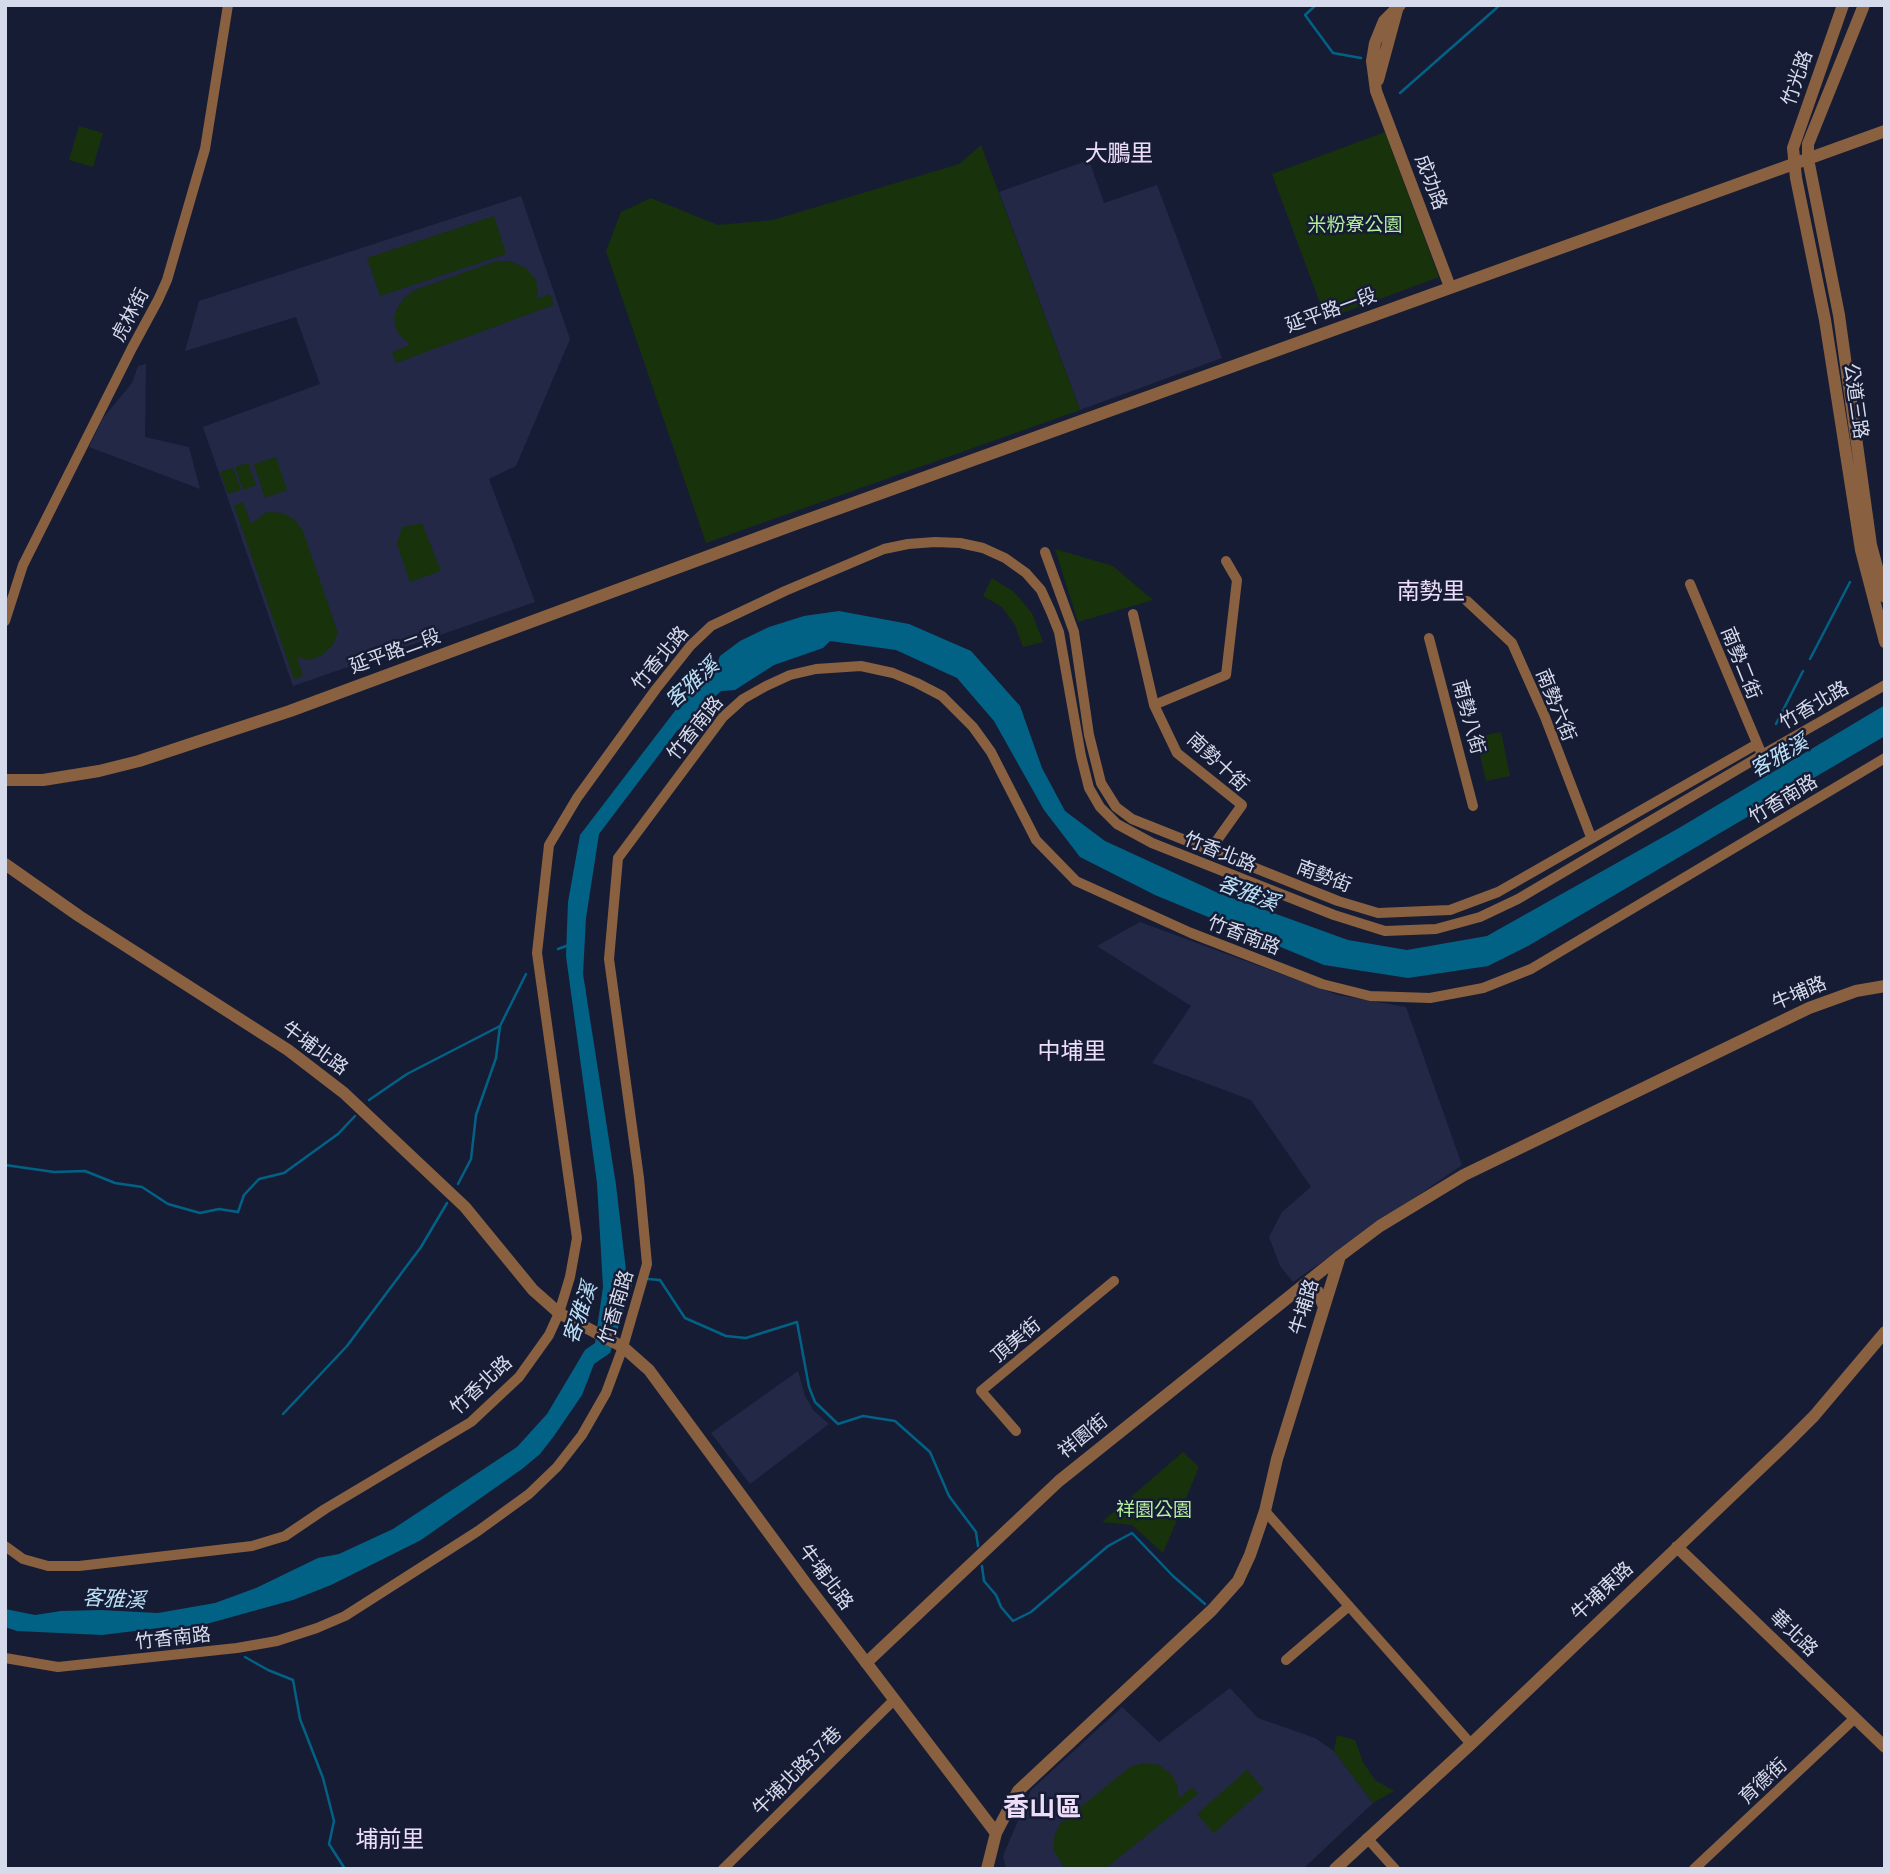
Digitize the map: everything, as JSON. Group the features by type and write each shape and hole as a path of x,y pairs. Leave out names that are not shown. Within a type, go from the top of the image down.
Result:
{"street":[{"name":"虎林街","path":"5,621 23,565 167,280 205,149 228,5"},
{"name":"竹光路","path":"1794,164 1793,148 1843,5"},
{"name":"竹光路","path":"1808,159 1808,144 1864,5"},
{"name":"成功路","path":"1399,7 1376,91 1450,287"},
{"name":"延平路一段","path":"790,526 1885,131"},
{"name":"公道三路","path":"1808,159 1839,315 1871,545 1885,597"},
{"name":"公道三路","path":"1794,164 1825,320 1861,550 1885,642"},
{"name":"延平路二段","path":"5,780 43,780 139,761 290,711 790,526"},
{"name":"竹香北路","path":"5,1546 23,1559 48,1566 79,1566 252,1546 285,1536 325,1509 471,1422 519,1377 549,1335 559,1313 577,1238 537,953 549,845 577,798 675,663 711,626 745,609 884,549 908,544 960,543 983,548 1005,558 1026,573 1041,590 1055,622 1089,788 1100,807 1117,824 1152,843 1334,915 1385,931 1436,929 1480,917 1518,899 1759,752 1885,685"},
{"name":"南勢街","path":"1045,552 1074,632 1089,735 1101,783 1116,807 1132,819 1378,913 1450,911 1497,892 1591,837 1759,752"},
{"path":"1154,705 1226,675 1237,580 1226,561"},
{"name":"南勢二街","path":"1690,584 1759,752"},
{"name":"南勢六街","path":"1466,601 1512,643 1545,717 1591,837"},
{"name":"南勢十街","path":"1133,614 1154,705 1177,753 1241,804 1210,850"},
{"name":"南勢八街","path":"1429,638 1473,806"},
{"name":"竹香南路","path":"5,1658 58,1667 237,1648 277,1641 317,1628 345,1616 478,1531 529,1494 557,1466 595,1414 623,1346 648,1264 610,959 618,858 723,717 743,699 766,686 816,669 861,666 918,682 942,696 973,727 991,752 1036,840 1076,881 1191,933 1310,979 1370,996 1430,998 1482,988 1531,969 1885,758"},
{"name":"牛埔北路","path":"5,864 89,922 280,1045 344,1093 465,1207 533,1290 559,1313 623,1346 649,1370 996,1833"},
{"name":"牛埔路","path":"987,1869 996,1833 1018,1791 1212,1610 1238,1581 1265,1511 1277,1459 1340,1256 1380,1226 1464,1175 1809,1008 1856,991 1885,986"},
{"name":"祥園街","path":"866,1663 1059,1481 1340,1256"},
{"name":"頂美街","path":"1016,1431 981,1391 1114,1281"},
{"path":"1296,1291 1309,1289 1318,1292 1324,1307"},
{"name":"牛埔東路","path":"1335,1869 1471,1744 1814,1416 1884,1333"},
{"path":"1265,1511 1471,1744"},
{"name":"華北路","path":"1677,1547 1885,1747"},
{"path":"1286,1660 1349,1606"},
{"name":"牛埔北路37巷","path":"724,1868 894,1700"},
{"name":"育德街","path":"1694,1869 1855,1718"},
{"path":"1367,1838 1395,1869"}],"shaded area":[{"path":"1089,160 1104,203 1157,185 1222,358 1080,410 999,192"},
{"path":"521,196 570,339 516,466 489,479 535,602 293,686 203,427 320,384 296,317 185,351 199,301"},
{"path":"146,364 145,437 189,447 200,489 89,447 103,418 132,383 138,366"},
{"name":"客雅溪","path":"839,611 909,624 971,651 1020,706 1042,768 1065,811 1105,841 1218,893 1348,940 1407,950 1487,936 1679,828 1885,705 1885,736 1528,946 1488,966 1408,978 1324,965 1155,895 1080,857 1044,810 994,721 957,678 896,650 830,641 823,648 774,665 735,690 721,691 677,731 599,834 586,918 583,974 616,1185 626,1270 635,1275 610,1353 594,1364 582,1395 540,1454 421,1540 331,1585 293,1600 199,1626 212,1634 198,1635 188,1629 174,1634 167,1627 102,1635 17,1631 5,1627 5,1609 35,1615 100,1610 158,1613 215,1603 256,1588 318,1558 339,1554 393,1529 517,1447 547,1414 585,1350 595,1343 603,1287 597,1183 566,956 568,902 580,835 694,686 717,664 720,656 740,641 769,627 804,616"},
{"path":"1140,922 1338,995 1406,1007 1462,1165 1293,1282 1280,1266 1269,1237 1282,1212 1311,1187 1251,1100 1152,1063 1191,1006 1097,946"},
{"path":"798,1371 805,1396 814,1411 829,1424 750,1484 711,1433"},
{"path":"1230,1688 1258,1718 1315,1738 1334,1751 1373,1803 1303,1869 1006,1869 1003,1856 1031,1790 1122,1707 1159,1742"}],"green space":[{"path":"79,126 103,133 93,167 69,160"},
{"name":"米粉寮公園","path":"1385,132 1439,277 1326,319 1272,174"},
{"path":"981,145 1080,410 706,543 606,251 621,212 651,198 718,225 773,220 959,164"},
{"path":"494,216 506,254 380,296 367,258"},
{"path":"497,261 509,261 526,268 536,280 536,299 550,294 554,305 396,363 392,352 410,345 397,332 394,319 397,308 405,297 415,290"},
{"path":"276,457 287,490 265,498 254,464"},
{"path":"248,463 256,485 243,490 235,467"},
{"path":"233,468 241,490 228,494 220,472"},
{"path":"243,502 251,524 267,512 283,513 295,520 303,531 338,633 333,645 321,656 308,660 297,657 303,676 294,679 234,506"},
{"path":"422,523 441,571 410,582 397,544 402,527"},
{"path":"1055,549 1113,566 1153,600 1078,622"},
{"path":"992,578 1014,592 1032,613 1043,642 1023,647 1015,625 1002,607 983,596"},
{"path":"1501,732 1510,776 1486,781 1476,737"},
{"name":"祥園公園","path":"1183,1452 1199,1467 1163,1553 1132,1525 1102,1522"},
{"path":"1337,1735 1355,1740 1363,1762 1375,1780 1394,1791 1373,1803 1334,1751"},
{"path":"1144,1763 1159,1765 1171,1774 1177,1785 1179,1798 1193,1787 1198,1794 1105,1869 1065,1869 1054,1851 1054,1837 1060,1824 1130,1767"},
{"path":"1247,1770 1264,1789 1214,1833 1197,1814"}],"waterway":[{"path":"1316,5 1305,15 1333,53 1361,58"},
{"path":"1400,93 1500,5"},
{"path":"1810,659 1850,582"},
{"path":"1776,724 1803,671"},
{"path":"558,949 569,945"},
{"path":"369,1100 407,1074 500,1026 526,974"},
{"path":"458,1184 471,1159 476,1115 496,1058 500,1026"},
{"path":"5,1165 54,1172 85,1171 115,1183 142,1187 168,1204 200,1213 219,1209 238,1212 244,1195 259,1179 284,1173 338,1134 355,1116"},
{"path":"283,1414 347,1346 421,1247 447,1203"},
{"path":"648,1279 660,1280 685,1318 726,1336 746,1338 797,1322 809,1387 815,1402 838,1424 863,1416 895,1421 930,1452 949,1496 976,1532 978,1546"},
{"path":"982,1566 984,1581 1013,1621 1031,1612 1108,1546 1132,1533 1173,1576 1205,1604"},
{"path":"245,1657 293,1680 300,1719 323,1778 334,1821 329,1844 345,1869"}],"district":[{"name":"大鵬里","path":"1119,153"},
{"name":"南勢里","path":"1431,591"},
{"name":"中埔里","path":"1072,1051"},
{"name":"香山區","path":"1042,1807"},
{"name":"埔前里","path":"390,1839"}]}
